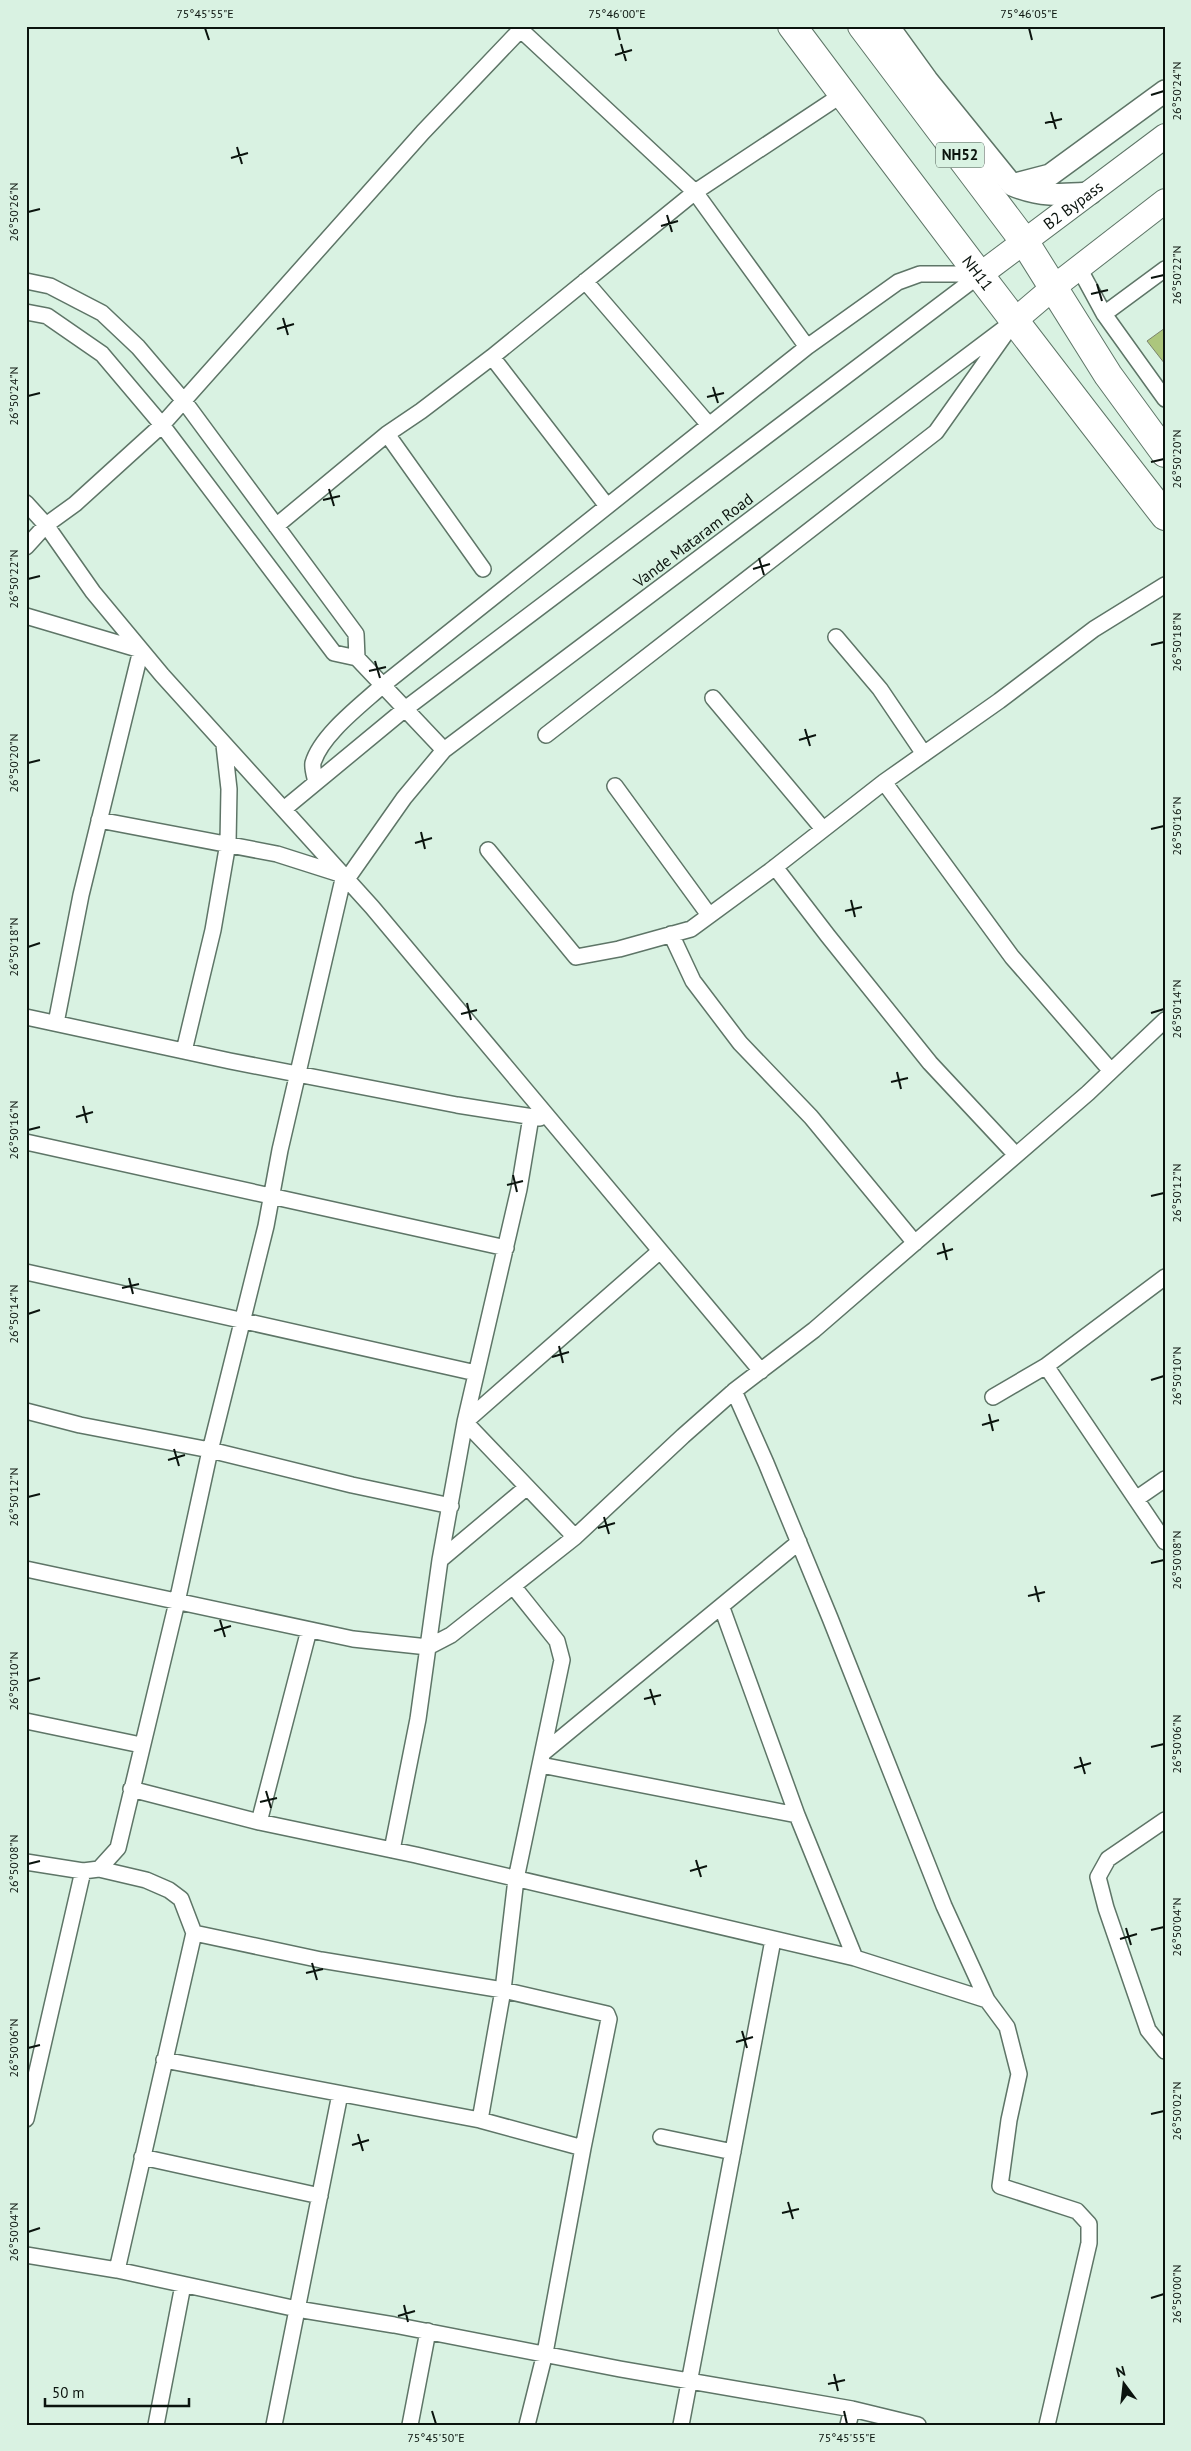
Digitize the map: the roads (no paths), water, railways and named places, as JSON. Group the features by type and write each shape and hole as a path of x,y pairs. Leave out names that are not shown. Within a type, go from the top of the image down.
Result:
{"highway":[{"name":"NH11","path":"792,26 981,274 1014,321 1165,516"},
{"name":"NH52","path":"862,26 1024,241 1108,375 1165,453"},
{"path":"893,68 927,80"}],"main road":[{"name":"B2 Bypass","path":"981,274 1165,136"},
{"path":"1014,321 1054,287 1165,201"}],"street":[{"path":"888,26 927,80 1012,185 1030,193 1045,196 1091,193"},
{"path":"26,546 46,525 75,504 162,425 417,140 522,28 695,192 807,346"},
{"path":"1012,185 1050,175 1165,91"},
{"path":"276,526 386,434 421,411 492,357 695,192 843,94"},
{"path":"1079,268 1104,314 1165,399"},
{"path":"1104,314 1165,269"},
{"path":"316,782 312,766 319,748 382,685 807,346 898,282 920,274 981,274"},
{"path":"284,809 384,725 981,274"},
{"path":"26,281 50,286 102,313 138,347 184,401 356,634 357,658"},
{"path":"585,281 708,425"},
{"path":"26,312 47,316 102,354 162,425 334,653 357,658 444,750"},
{"path":"546,735 936,432 1014,321"},
{"name":"Vande Mataram Road","path":"346,877 404,798 444,750 1014,321"},
{"path":"492,357 607,506"},
{"path":"386,434 483,569"},
{"path":"26,503 46,525 93,592 140,650 224,745 346,877 761,1371"},
{"path":"488,850 576,957 619,949 691,929 775,867 884,782 999,701 1094,629 1165,585"},
{"path":"26,616 140,650"},
{"path":"836,637 880,689 924,754"},
{"path":"56,1023 81,895 140,650"},
{"path":"713,698 823,829"},
{"path":"184,1051 213,930 228,843 230,789 224,745"},
{"path":"884,782 1012,958 1111,1071"},
{"path":"615,786 709,915"},
{"path":"99,820 228,843 277,854 346,877"},
{"path":"775,867 930,1063 1016,1155"},
{"path":"99,1869 118,1848 141,1745 177,1602 241,1319 266,1226 297,1072 346,877"},
{"path":"671,934 693,982 740,1043 811,1117 915,1243"},
{"path":"26,1018 457,1105 551,1120"},
{"path":"26,1569 353,1639 428,1647 451,1635 575,1538 734,1391 814,1330 1016,1155 1111,1071 1165,1020"},
{"path":"392,1850 418,1719 440,1560 465,1422 520,1189 531,1117"},
{"path":"26,1142 506,1248"},
{"path":"465,1422 660,1252"},
{"path":"26,1272 476,1373"},
{"path":"993,1397 1046,1366 1165,1277"},
{"path":"1046,1366 1165,1542"},
{"path":"734,1391 799,1542 944,1906 987,2000 1007,2027 1020,2074 1009,2120 1000,2186 1077,2211 1089,2224 1089,2243 1047,2425"},
{"path":"26,1411 80,1425 210,1450 352,1485 451,1506"},
{"path":"465,1422 575,1538"},
{"path":"1136,1499 1165,1479"},
{"path":"440,1560 527,1487"},
{"path":"542,1759 799,1542"},
{"path":"480,2120 503,1990 516,1879 562,1660 556,1641 513,1586"},
{"path":"722,1608 798,1815 855,1958"},
{"path":"259,1822 309,1630"},
{"path":"26,1721 141,1745"},
{"path":"542,1759 798,1815"},
{"path":"131,1789 259,1822 392,1850 855,1958 987,2000"},
{"path":"1165,1820 1108,1859 1098,1877 1106,1908 1148,2030 1165,2051"},
{"path":"26,1862 83,1871 99,1869 146,1880 169,1890 181,1899 194,1934 117,2270"},
{"path":"26,2119 83,1871"},
{"path":"194,1934 321,1960 503,1990 607,2014 609,2019 545,2354 527,2425"},
{"path":"681,2425 773,1940"},
{"path":"164,2060 480,2120 583,2148"},
{"path":"274,2425 340,2094"},
{"path":"661,2137 733,2152"},
{"path":"142,2157 320,2196"},
{"path":"26,2255 117,2270 297,2309 620,2369 852,2409 918,2425"},
{"path":"156,2425 183,2285"},
{"path":"410,2425 428,2332"},
{"path":"848,2425 852,2409"}]}
